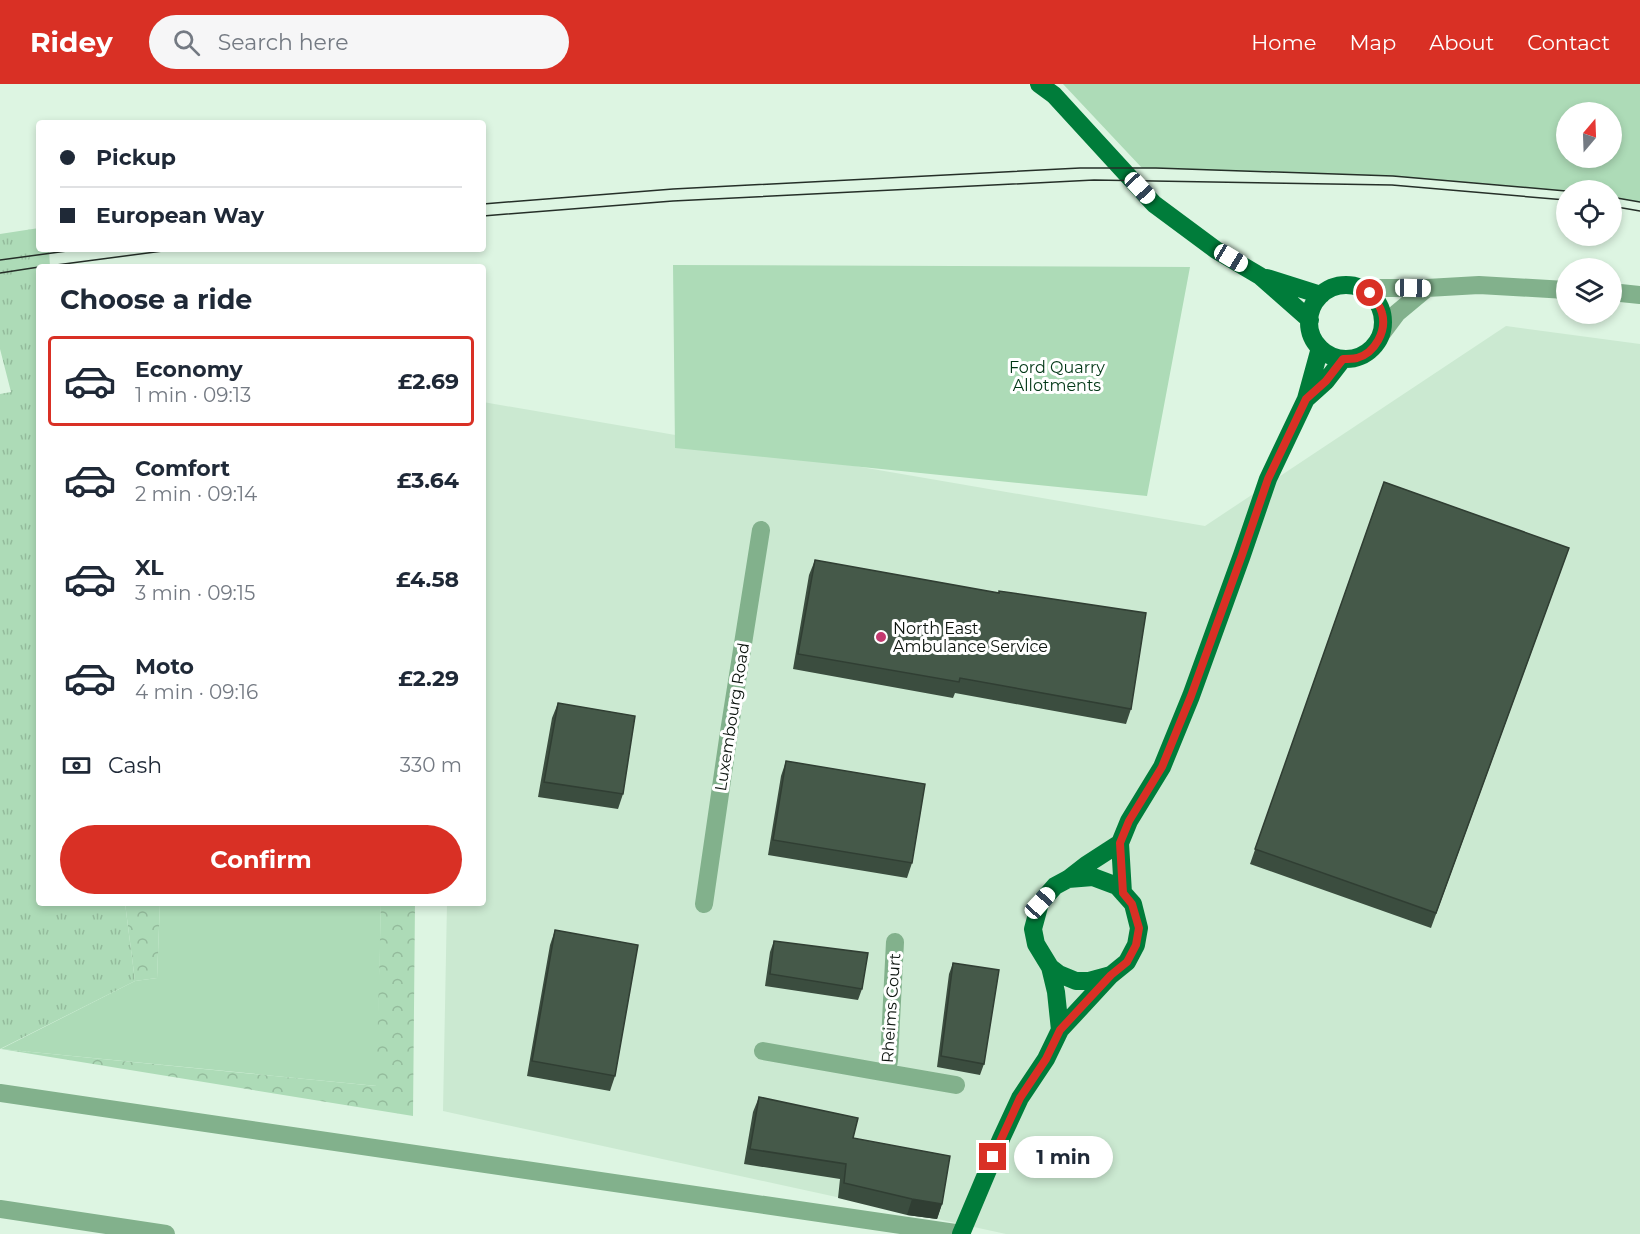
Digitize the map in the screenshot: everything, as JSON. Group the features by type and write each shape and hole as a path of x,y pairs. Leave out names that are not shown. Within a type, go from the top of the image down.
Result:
{"main road":[{"path":"1039,84 1054,95 1154,204 1216,250 1260,276 1310,320"},
{"path":"1260,276 1321,295"},
{"path":"1342,285 1362,288 1370,293 1378,303 1384,325 1373,348 1362,356 1343,359 1330,356 1320,348 1312,337 1310,320 1313,305 1321,295 1329,289 1342,285"},
{"path":"1123,893 1120,843 1129,821 1162,767 1191,696 1268,479 1306,399 1320,348"},
{"path":"1306,399 1326,381 1343,359"},
{"path":"1060,1030 1056,992 1050,967 1036,945 1033,929 1040,903 1055,886 1120,843"},
{"path":"961,1234 991,1160 1020,1098 1046,1059 1060,1030 1111,975 1127,962 1136,945 1139,928 1132,904 1117,886 1093,877 1068,879"},
{"path":"1050,967 1059,974 1076,981 1089,981 1111,975"}],"street":[{"path":"1362,288 1479,285 1556,289"},
{"path":"1382,333 1397,313 1427,288"},
{"path":"1622,293 1640,295"},
{"name":"Luxembourg Road","path":"704,904 762,530"},
{"name":"Rheims Court","path":"887,1074 895,942"},
{"name":"Rheims Court","path":"763,1051 956,1085"},
{"path":"0,1093 961,1234"},
{"path":"0,1209 166,1234"}],"shaded area":[{"path":"1506,326 1640,344 1640,1234 1006,1234 443,1111 447,906 486,906 486,403 1205,526"}],"green space":[{"path":"1063,84 1640,84 1640,202 1622,199 1622,180 1556,180 1556,190 1393,176 1142,168"},
{"path":"36,228 36,252 49,252 50,264 36,264 36,906 125,906 135,981 0,1049 0,394 11,392 0,349 0,234"},
{"name":"Ford Quarry Allotments","path":"673,265 1190,267 1147,496 675,448"},
{"path":"125,906 160,906 157,978 135,981"},
{"path":"160,906 381,906 377,1086 1,1049 135,981 157,978"},
{"path":"381,906 415,906 413,1116 1,1049 376,1086"}],"building":[{"path":"1384,482 1569,548 1436,913 1255,849"},
{"path":"815,560 999,593 999,591 1146,613 1131,709 960,678 959,682 798,654"},
{"path":"558,703 635,716 623,794 544,782"},
{"path":"786,761 925,784 912,863 773,840"},
{"path":"555,930 638,945 615,1076 532,1061"},
{"path":"774,941 868,953 862,989 770,974"},
{"path":"953,963 999,970 984,1064 941,1056"},
{"path":"759,1097 858,1118 853,1138 950,1156 942,1204 844,1183 846,1164 750,1149"}],"tram line":[{"path":"486,204 673,189 1080,168 1156,168 1393,176 1556,190"},
{"path":"486,216 673,201 1094,180 1392,185 1556,199"},
{"path":"1622,199 1640,202"},
{"path":"1622,208 1640,211"},
{"path":"0,260 60,252"},
{"path":"64,264 155,252"},
{"path":"0,273 36,267"}],"place":[{"name":"North East Ambulance Service","path":"881,637"}],"route":[{"path":"993,1157 1020,1098 1046,1059 1060,1030 1087,999 1127,962 1136,945 1139,928 1132,904 1123,893 1120,843 1129,821 1162,767 1228,596 1268,479 1306,399 1326,381 1343,359 1362,356 1373,348 1382,333 1384,325 1382,313 1370,293"}]}
